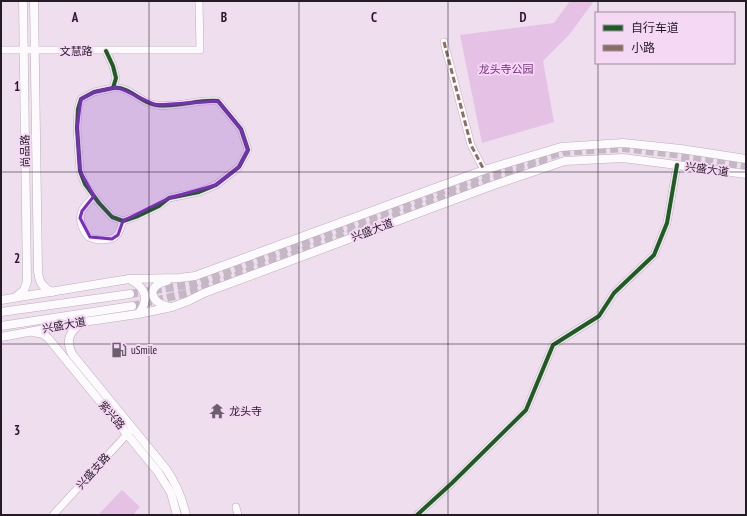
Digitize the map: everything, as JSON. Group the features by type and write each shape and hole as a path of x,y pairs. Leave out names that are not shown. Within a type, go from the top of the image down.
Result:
{"main road":[{"name":"尚品路","path":"16,297 24,290 27,282 23,1"},
{"name":"尚品路","path":"34,1 38,271 39,281 44,288 52,292"},
{"name":"兴盛大道","path":"1,300 129,279 179,278 195,276 484,170 561,147 623,143 746,157"},
{"name":"兴盛大道","path":"1,336 138,314 172,307 204,293 476,191 565,161 623,158 746,174"},
{"path":"172,307 158,303 155,300 153,291 155,286 159,283 179,278"},
{"path":"129,279 142,288 145,295 146,302 143,309 138,314"},
{"path":"1,312 130,294"},
{"path":"1,326 132,306"},
{"name":"紫兴路","path":"82,322 75,328 69,338 69,348 130,430 166,483 175,504 177,515"},
{"name":"紫兴路","path":"30,331 43,334 48,338 166,469 184,503 186,515"}],"street":[{"name":"文慧路","path":"1,50 200,50 199,1"},
{"path":"444,42 471,145 484,170"},
{"path":"106,51 113,66 116,78 113,88"},
{"path":"94,196 82,210 80,218 84,230 90,237 101,240 112,239 118,234 123,222 159,206 169,198 199,192 216,185 239,167 248,150 241,129 218,101 207,100 156,105 147,103 128,91 117,87 94,92 80,99 77,128 80,171 85,184 94,196 112,217 123,222"},
{"path":"417,515 452,483 526,410 553,344 599,316 614,293 654,255 667,223 677,165"},
{"path":"724,172 746,178"},
{"name":"兴盛支路","path":"53,515 130,430"},
{"path":"236,507 238,515"}],"highlighted area":[{"path":"117,87 156,105 218,101 241,129 248,150 239,167 216,185 169,198 123,221 118,235 112,239 90,237 80,218 82,211 94,196 80,171 77,128 81,99 94,92"}],"green space":[{"name":"龙头寺公园","path":"570,1 594,1 569,35 543,61 554,122 482,143 460,35 554,23"},
{"path":"122,490 140,507 133,515 98,515"}],"tunnel":[{"path":"130,294 194,284 485,175 563,152 624,148 746,163"},
{"path":"681,161 746,169"},
{"path":"132,306 196,291 488,181 547,162"}],"marked path":[{"path":"444,42 471,145 484,170"}],"cycle path":[{"path":"106,51 113,66 116,78 113,88 94,92 81,99 78,109 77,128 80,171 85,184 112,217 123,221 159,206 169,198 199,192 216,185 239,167 248,150 241,129 218,101 203,101 164,106 150,104 130,92 119,88 113,88"},
{"path":"417,515 452,483 526,410 553,345 599,316 614,293 654,255 667,223 677,165"}],"place":[{"name":"uSmile","path":"119,350"},
{"name":"龙头寺","path":"217,411"}]}
